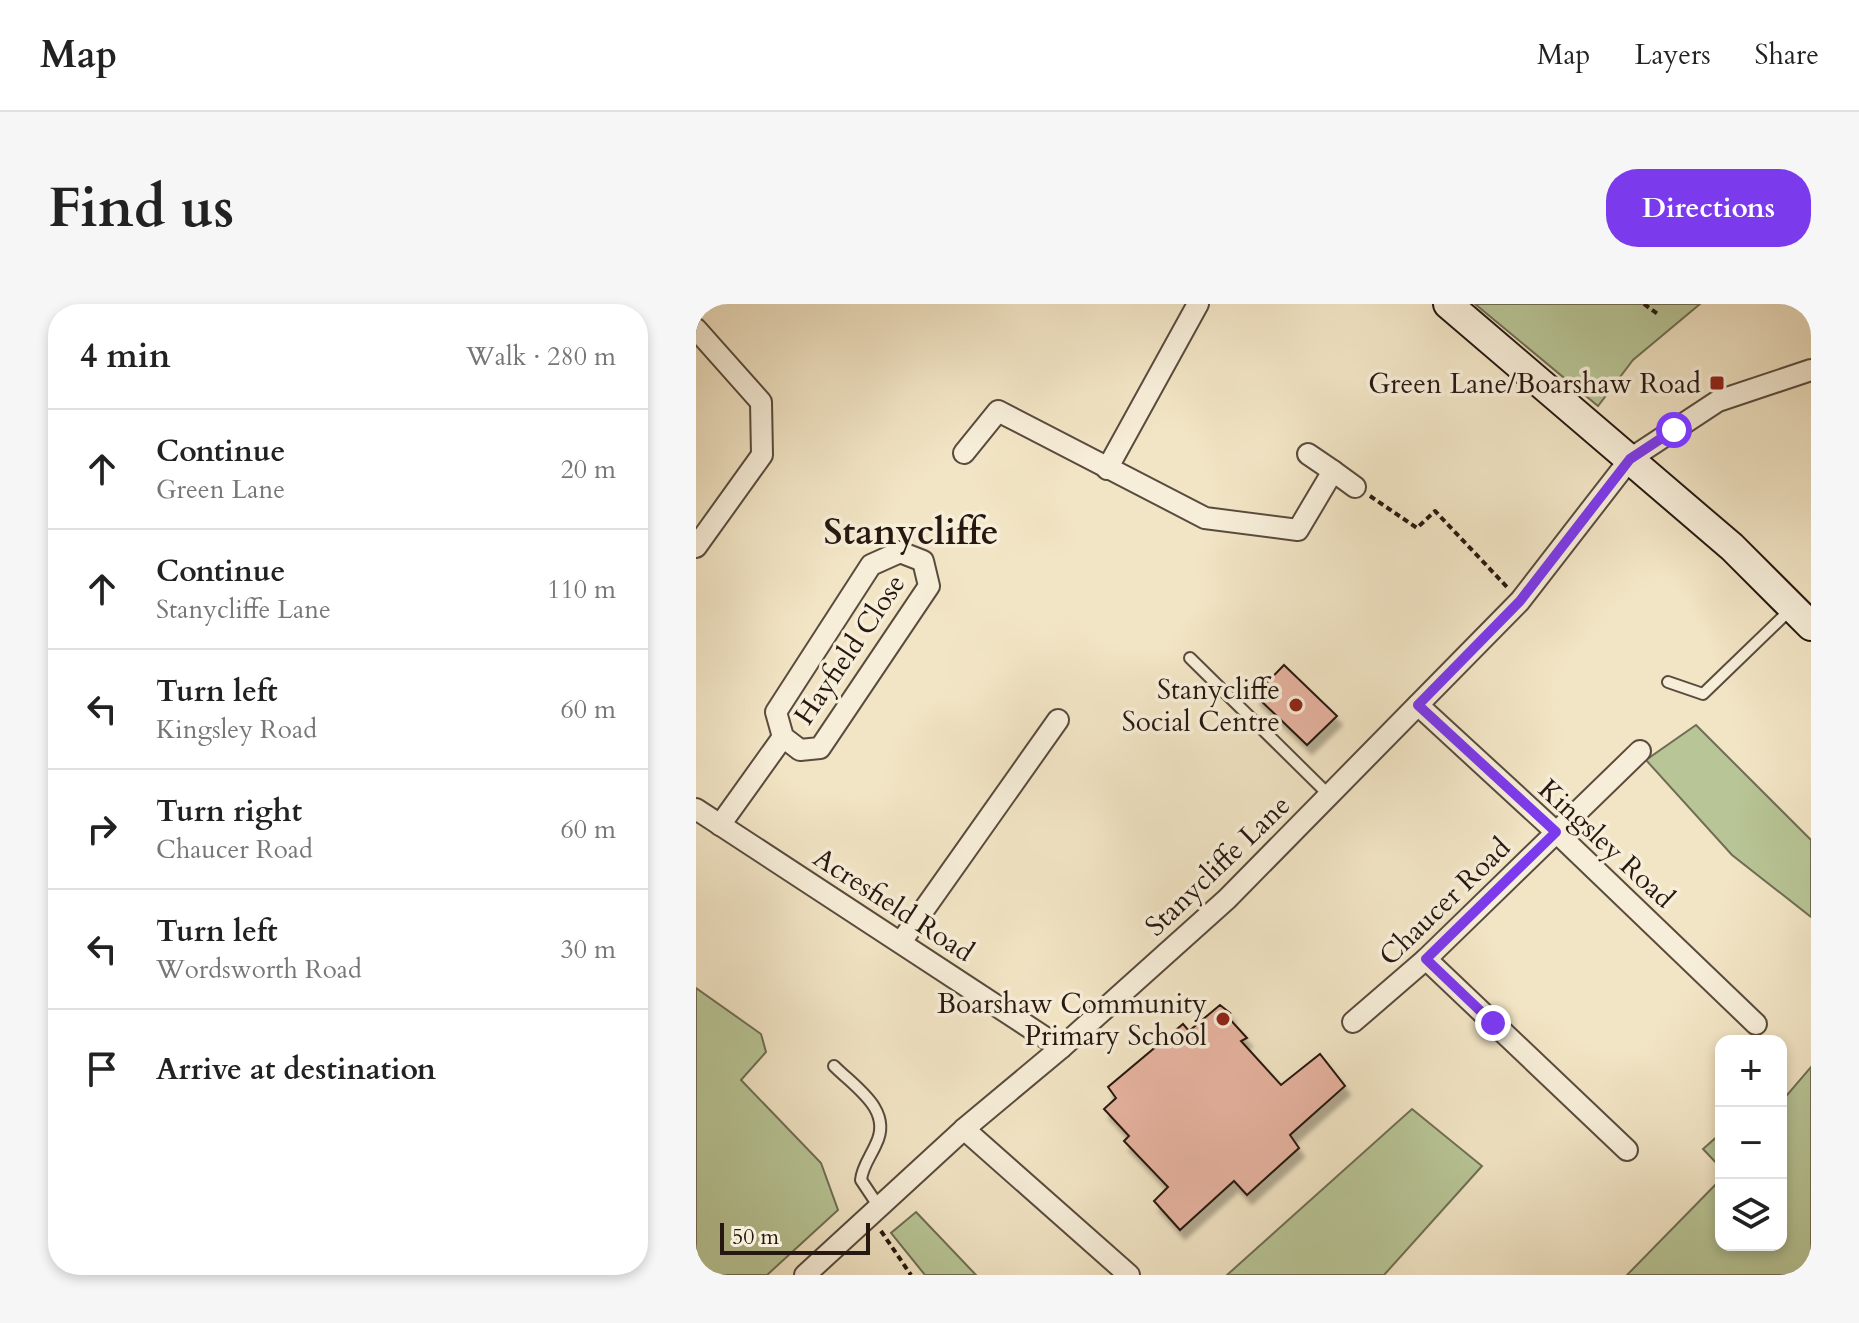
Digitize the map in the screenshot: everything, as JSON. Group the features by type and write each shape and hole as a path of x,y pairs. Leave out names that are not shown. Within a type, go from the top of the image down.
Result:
{"street":[{"path":"1107,469 1198,304"},
{"path":"1448,304 1732,547 1802,617"},
{"path":"696,329 761,402 762,455 696,547"},
{"name":"Stanycliffe Lane","path":"805,1275 964,1129 1061,1048 1227,899 1520,601 1630,459 1718,401 1811,370"},
{"path":"964,453 998,411 1205,518 1298,530 1333,471"},
{"path":"1308,454 1355,487"},
{"name":"Hayfield Close","path":"900,552 923,561 929,586 820,748 800,750 783,737 776,712 871,565 900,552"},
{"name":"Kingsley Road","path":"1418,705 1756,1024"},
{"path":"901,942 1061,722"},
{"name":"Hayfield Close","path":"720,825 783,737"},
{"name":"Chaucer Road","path":"1353,1022 1426,959 1640,751"},
{"name":"Acresfield Road","path":"696,809 1061,1048"},
{"path":"1426,959 1627,1150"},
{"path":"964,1129 1129,1275"}],"lane":[{"path":"1668,682 1703,694 1802,617"},
{"path":"1190,658 1329,795"},
{"path":"834,1066 875,1107 881,1118 879,1139 864,1166 861,1180 875,1211"}],"path":[{"path":"1644,304 1659,315"},
{"path":"1355,487 1417,528 1435,511 1520,601"},
{"path":"875,1211 911,1275"}],"green space":[{"path":"1475,304 1700,304 1633,360 1598,406"},
{"path":"1696,725 1811,840 1811,917 1732,855 1646,760"},
{"path":"696,988 761,1034 766,1052 741,1080 821,1163 838,1210 767,1275 696,1275"},
{"path":"1811,1067 1811,1275 1627,1275 1715,1185 1715,1251 1787,1251 1787,1095"},
{"path":"1412,1109 1482,1166 1384,1275 1227,1275"},
{"path":"1715,1138 1715,1162 1703,1149"},
{"path":"916,1212 976,1275 925,1275 891,1233"}],"building":[{"name":"Stanycliffe Social Centre","path":"1284,665 1337,716 1307,745 1255,695"},
{"path":"1220,1005 1230,1013 1226,1015 1247,1038 1241,1041 1281,1085 1320,1054 1345,1086 1290,1135 1299,1148 1247,1195 1234,1181 1180,1230 1154,1201 1168,1187 1124,1141 1129,1136 1104,1109 1116,1098 1108,1087 1183,1024 1189,1031"}],"place":[{"name":"Green Lane/Boarshaw Road","path":"1717,383"},
{"name":"Stanycliffe Social Centre","path":"1296,705"},
{"name":"Boarshaw Community Primary School","path":"1223,1019"}],"district":[{"name":"Stanycliffe","path":"911,531"}],"route":[{"path":"1493,1023 1426,959 1556,832 1418,705 1520,601 1630,459 1674,430"}]}
